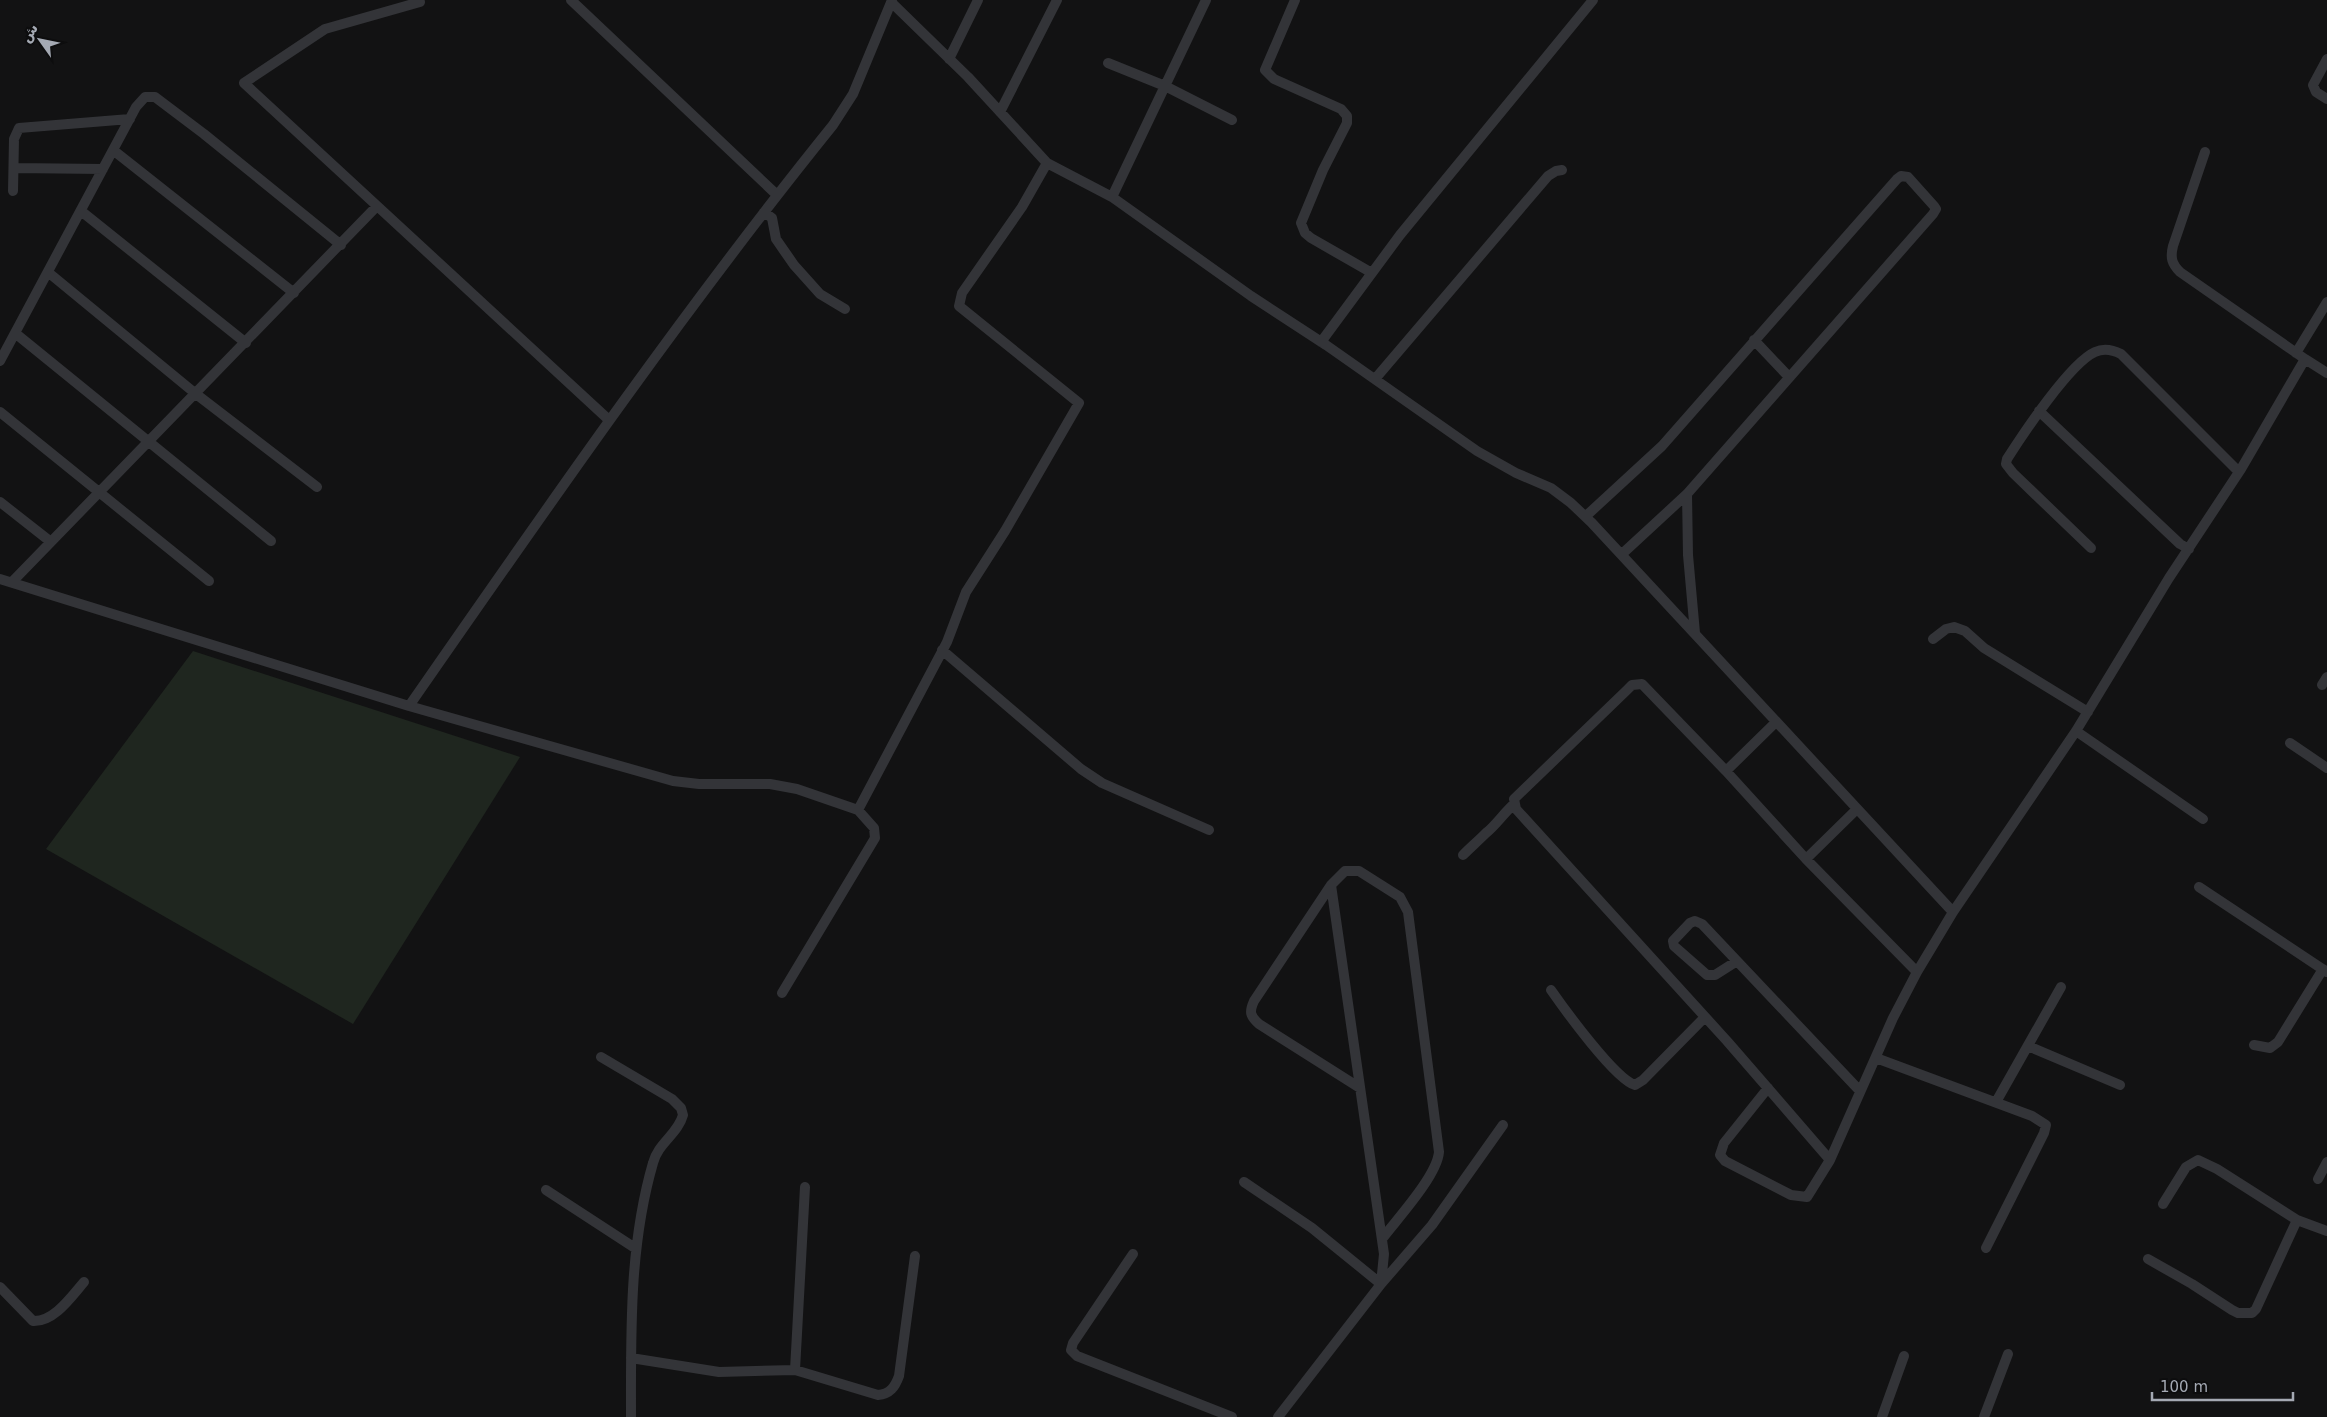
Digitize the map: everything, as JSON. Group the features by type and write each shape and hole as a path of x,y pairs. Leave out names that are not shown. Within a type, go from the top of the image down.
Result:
{"street":[{"path":"571,0 777,195"},
{"path":"949,59 978,0"},
{"path":"1000,112 1057,0"},
{"path":"1112,197 1206,0"},
{"path":"1295,0 1265,70 1274,79 1341,109 1347,116 1347,123 1307,206 1301,223 1302,228 1311,238 1372,273"},
{"path":"1321,342 1400,235 1593,0"},
{"path":"420,2 325,29 244,83 609,420"},
{"path":"409,706 609,420 764,212 833,125 853,94 892,2 949,59 1047,163 1112,197 1251,296 1375,379 1477,451 1516,473 1551,488 1586,516 1953,912"},
{"path":"2327,60 2313,84 2316,92 2327,98"},
{"path":"1108,63 1165,86 1232,120"},
{"path":"0,361 49,273 130,119 142,99 150,96 204,134 341,245"},
{"path":"13,191 14,139 19,128 130,119"},
{"path":"113,150 294,293"},
{"path":"2205,152 2172,246 2173,265 2180,272 2327,373"},
{"path":"858,810 942,650 966,592 1078,406 1077,400 965,313 959,306 962,293 1022,207 1047,163"},
{"path":"14,168 103,170"},
{"path":"1375,379 1548,176 1562,170"},
{"path":"1586,516 1662,446 1897,179 1901,176 1908,177 1934,206 1936,209 1933,214 1687,494 1622,554"},
{"path":"12,582 377,206"},
{"path":"81,211 246,343"},
{"path":"764,212 772,218 776,239 794,265 820,294 844,309"},
{"path":"49,273 196,394 317,487"},
{"path":"2296,353 2327,302"},
{"path":"15,333 271,541"},
{"path":"1754,340 1790,377"},
{"path":"2091,548 2006,464 2007,459 2040,411 2086,358 2101,350 2116,352 2127,359 2196,431 2239,472"},
{"path":"1768,1088 1724,1143 1720,1152 1722,1158 1791,1195 1804,1198 1810,1195 1830,1160 1892,1018 1917,972 1953,912 2076,732 2189,548 2239,472 2306,359"},
{"path":"2040,411 2180,544 2189,548"},
{"path":"0,412 99,494 209,581"},
{"path":"1687,494 1688,555 1694,633"},
{"path":"0,502 51,542"},
{"path":"0,579 409,706 673,781 698,784 770,784 797,789 858,810 874,828 874,838 782,993"},
{"path":"1933,639 1946,629 1954,627 1965,631 1984,648 2088,712"},
{"path":"942,650 1081,769 1102,784 1209,830"},
{"path":"1464,855 1475,842 1488,832 1500,816 1514,804 1519,793 1627,690 1637,684 1646,688 1726,770 1806,859 1917,972"},
{"path":"1726,770 1776,722"},
{"path":"2076,732 2203,819"},
{"path":"2290,743 2327,768"},
{"path":"1514,804 1830,1160"},
{"path":"1806,859 1857,809"},
{"path":"1360,1088 1259,1024 1251,1016 1250,1012 1254,1001 1331,885 1345,871 1359,871 1400,897 1408,912 1439,1152 1435,1168 1430,1176 1382,1239"},
{"path":"1331,885 1382,1239 1384,1263 1381,1284"},
{"path":"2199,887 2325,970 2278,1042 2270,1048 2254,1045"},
{"path":"1737,961 1715,975 1707,975 1673,944 1690,923 1696,921 1707,928 1860,1091"},
{"path":"1996,1102 2061,987"},
{"path":"1551,990 1572,1020 1614,1069 1627,1082 1635,1085 1643,1080 1705,1017"},
{"path":"2028,1046 2120,1085"},
{"path":"601,1057 672,1099 681,1108 683,1115 674,1131 654,1156 635,1248 630,1317 631,1417"},
{"path":"1876,1058 1996,1102 2044,1122 2046,1127 1986,1248"},
{"path":"1278,1417 1381,1284 1432,1225 1503,1125"},
{"path":"2163,1204 2186,1167 2198,1160 2217,1169 2297,1220 2327,1231"},
{"path":"2318,1179 2327,1162"},
{"path":"1244,1182 1312,1228 1381,1284"},
{"path":"795,1370 805,1187"},
{"path":"546,1190 635,1248"},
{"path":"2148,1259 2232,1310 2238,1313 2252,1313 2297,1220"},
{"path":"1134,1254 1073,1343 1072,1350 1077,1356 1207,1413 1232,1417"},
{"path":"631,1358 719,1372 795,1370 878,1395 884,1394 892,1390 899,1376 915,1256"},
{"path":"0,1287 33,1322 42,1322 52,1315 84,1282"},
{"path":"1984,1417 2008,1354"},
{"path":"1882,1417 1904,1356"}],"shaded area":[{"path":"193,651 520,757 353,1024 46,849"}]}
